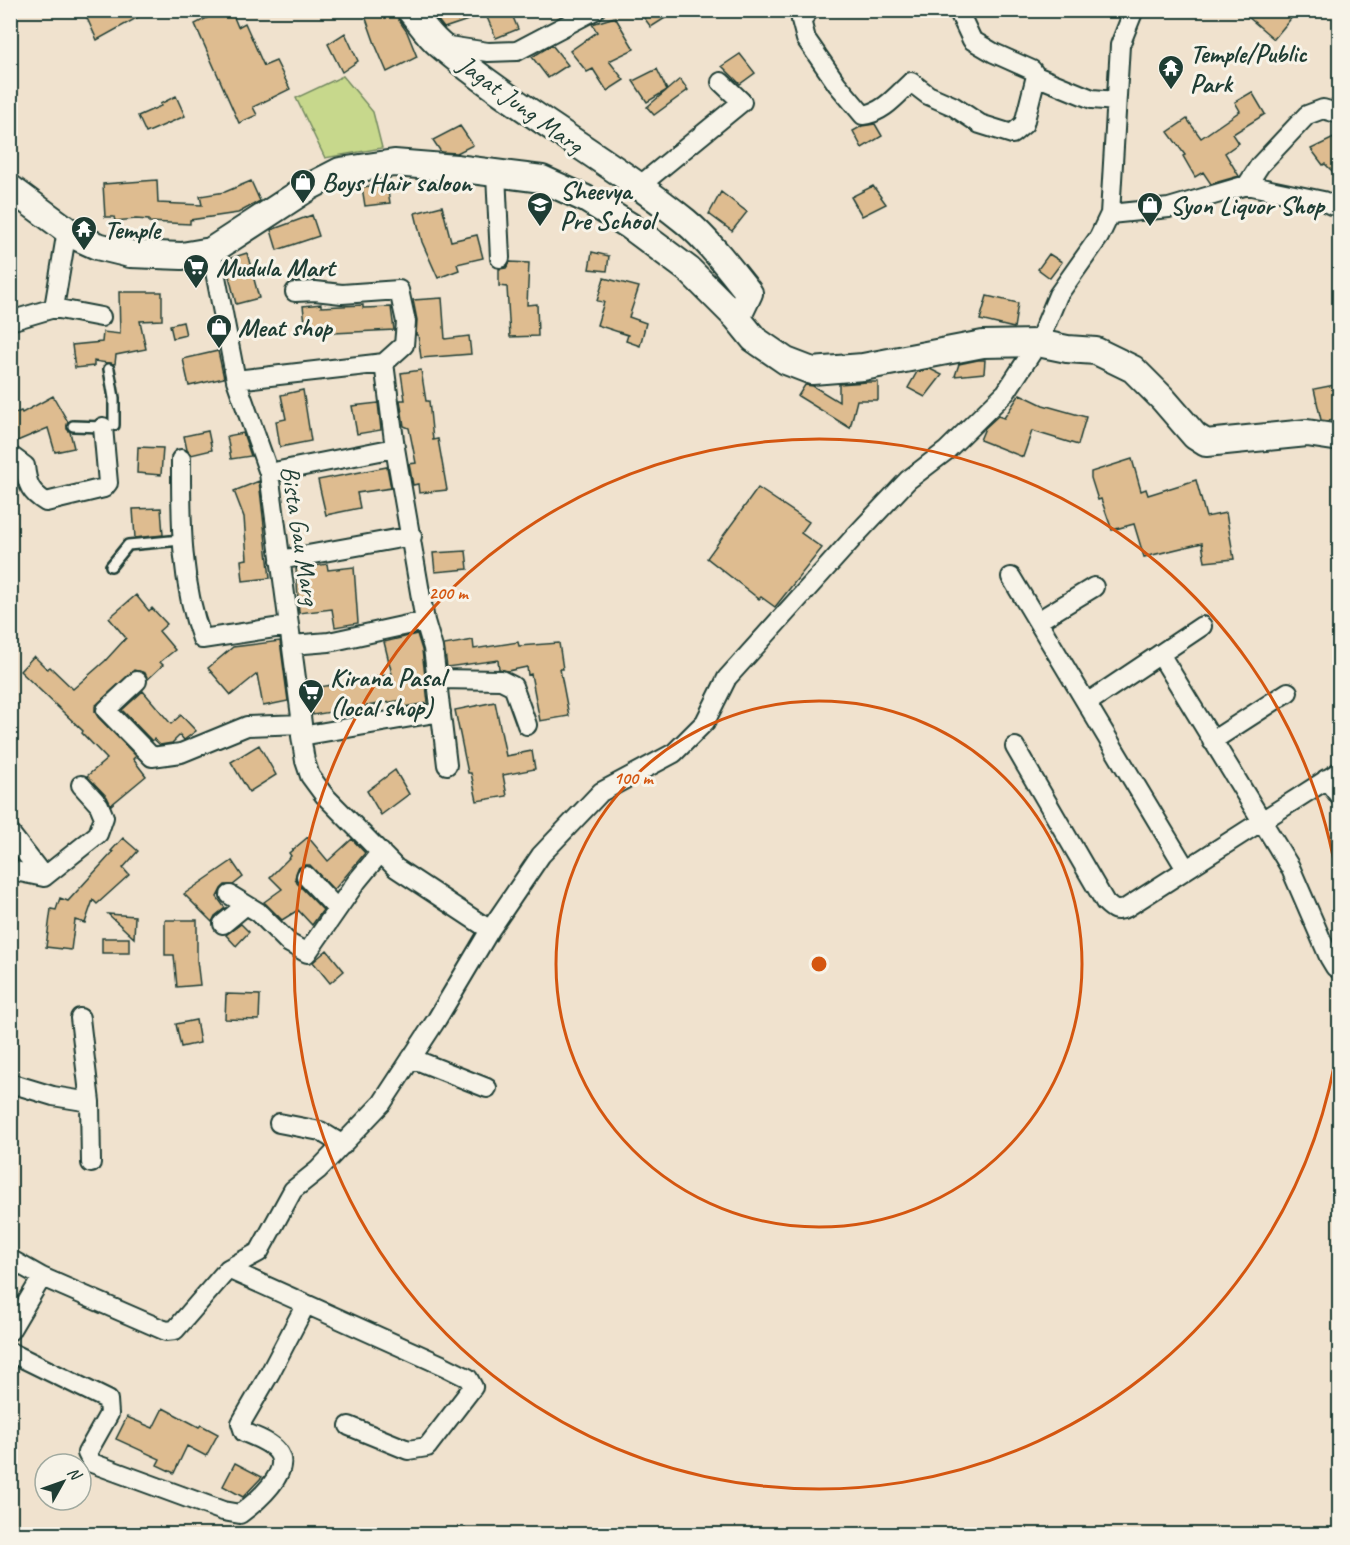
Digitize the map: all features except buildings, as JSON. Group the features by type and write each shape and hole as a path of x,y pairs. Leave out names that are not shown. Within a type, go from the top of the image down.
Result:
{"main road":[{"name":"Jagat Jung Marg","path":"410,10 422,27 439,44 536,117 638,186 687,223 749,293 738,318"},
{"path":"10,188 67,230 97,246 130,254 182,256 211,251 309,187 340,171 394,163 542,179 586,199 630,226 689,270 738,318 754,339 786,361 812,371 863,367 983,344 1038,343 1067,349 1096,351 1133,369 1195,436 1206,443 1307,433 1340,438"}],"street":[{"path":"439,44 488,52 517,51 595,10"},
{"path":"810,10 801,20 806,39 837,84 863,115 873,114 892,100 910,82 928,95 953,106 980,124 1012,134 1024,124 1036,76"},
{"path":"958,10 972,40 994,53 1032,70 1036,76 1092,99 1116,101"},
{"path":"10,1259 42,1277 166,1331 176,1330 228,1269 260,1252 293,1190 318,1170 382,1103 490,930 541,855 601,792 674,753 705,722 727,678 908,480 946,450 1006,392 1038,343 1058,295 1099,237 1110,214 1120,45 1134,10"},
{"path":"638,186 742,102 721,82"},
{"path":"1248,184 1260,165 1307,115 1323,109 1340,114"},
{"path":"496,174 500,258"},
{"path":"1110,214 1169,208 1248,184 1323,201 1340,209"},
{"path":"54,308 67,230"},
{"name":"Bista Gau Marg","path":"211,251 236,380 269,473 305,761 317,786 396,868 490,930"},
{"path":"236,380 384,363 404,345 406,322 399,291 342,294 315,291 295,292"},
{"path":"10,321 54,308 102,317"},
{"path":"384,363 395,448 425,621 433,648 447,765"},
{"path":"10,455 26,466 27,484 35,496 46,502 104,488 108,483 103,428"},
{"path":"269,473 395,448"},
{"path":"181,459 181,540 188,592 202,639 288,626"},
{"path":"280,560 412,536"},
{"path":"1011,577 1186,869"},
{"path":"1038,621 1094,586"},
{"path":"292,645 329,642 425,621"},
{"path":"1087,703 1202,626"},
{"path":"1160,654 1290,867 1329,957 1335,968 1340,970"},
{"path":"438,680 501,680 513,686 527,725"},
{"path":"137,681 106,710 152,757 181,753 247,726 302,730 441,712"},
{"path":"1212,741 1288,692"},
{"path":"1015,747 1105,902 1113,910 1118,911 1333,775 1340,797"},
{"path":"44,877 98,834 104,817 99,805 81,785"},
{"path":"10,833 44,877"},
{"path":"230,895 258,912 289,943 307,953 381,852"},
{"path":"10,870 44,877"},
{"path":"306,876 338,909"},
{"path":"223,924 246,905"},
{"path":"80,1018 90,1102 91,1163"},
{"path":"411,1058 488,1088"},
{"path":"10,1083 53,1096 90,1102"},
{"path":"279,1123 320,1131 343,1145"},
{"path":"228,1269 444,1366 468,1378 473,1387 427,1447 408,1450 350,1426"},
{"path":"10,1331 42,1277"},
{"path":"10,1352 108,1400 109,1414 87,1452 92,1463 223,1512 240,1514 258,1500 279,1473 282,1461 272,1446 244,1432 241,1423 306,1304"}],"lane":[{"path":"73,426 103,428 114,425 114,398 109,369"},
{"path":"111,566 128,545 181,540"}],"green space":[{"path":"343,76 373,112 382,148 325,158 296,98"}],"place":[{"name":"Temple/Public Park","path":"1171,91"},
{"name":"Boys Hair saloon","path":"303,205"},
{"name":"Sheevya Pre School","path":"540,228"},
{"name":"Syon Liquor Shop","path":"1150,228"},
{"name":"Temple","path":"84,252"},
{"name":"Mudula Mart","path":"196,290"},
{"name":"Meat shop","path":"219,350"},
{"name":"Kirana Pasal (local shop)","path":"311,715"}]}
